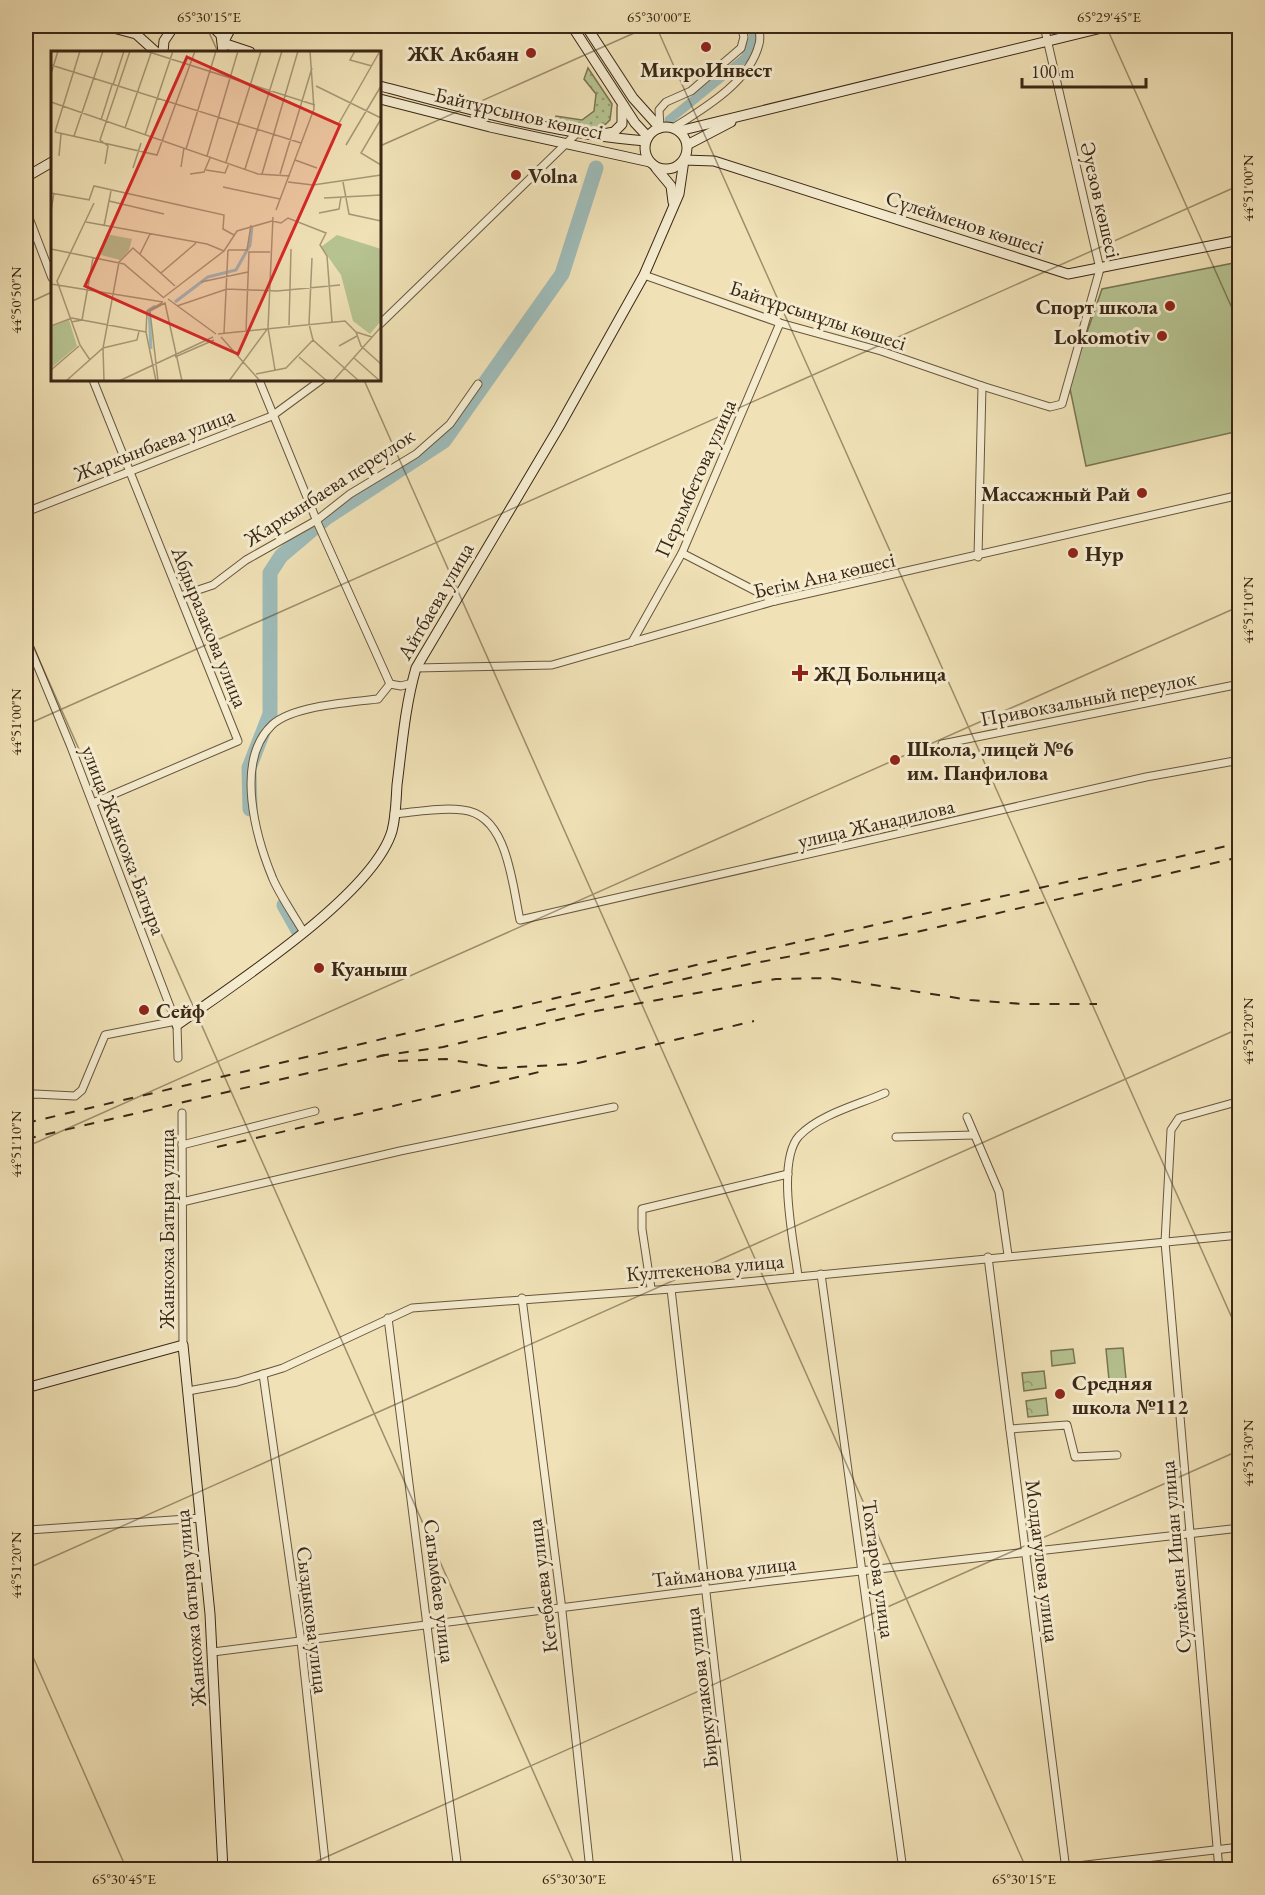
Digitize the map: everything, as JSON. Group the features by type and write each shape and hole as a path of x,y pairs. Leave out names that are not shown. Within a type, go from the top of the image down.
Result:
{"street":[{"path":"106,26 136,34 155,51"},
{"path":"139,26 173,26"},
{"path":"163,51 164,41 173,26"},
{"path":"212,26 223,48"},
{"path":"223,48 231,26"},
{"path":"573,26 647,139"},
{"path":"586,26 633,98 660,128 676,130 1110,26"},
{"path":"660,128 659,110 666,102 691,90 741,48 744,38 741,26"},
{"path":"676,130 719,99 748,66 759,44 759,26"},
{"name":"Әуезов көшесі","path":"982,386 1050,407 1062,404 1100,269 1044,26"},
{"path":"223,48 243,51"},
{"name":"Байтұрсынов көшесі","path":"381,86 492,115 592,136 647,139"},
{"path":"592,136 614,132 622,124 623,114 618,96"},
{"name":"Байтұрсынов көшесі","path":"381,99 652,164"},
{"path":"687,145 747,113"},
{"path":"660,128 647,139 645,152 671,186 674,196 671,213"},
{"path":"652,164 674,168 684,160 687,145 676,130"},
{"path":"381,323 577,133"},
{"name":"Сүлейменов көшесі","path":"684,160 714,161 1068,274 1239,240"},
{"name":"Айтбаева улица","path":"176,1023 256,970 303,931 369,872 390,837 408,694 416,668 559,428 644,275 679,194 684,160"},
{"path":"26,177 51,163"},
{"path":"26,210 51,275"},
{"name":"Байтұрсынұлы көшесі","path":"644,275 780,323 881,351 982,386"},
{"name":"Перымбетова улица","path":"632,642 682,553 780,323"},
{"name":"Абдыразакова улица","path":"93,381 238,741 93,803"},
{"path":"259,381 272,416 390,684"},
{"name":"Жаркынбаева улица","path":"26,512 272,416 320,381"},
{"name":"Жаркынбаева переулок","path":"180,596 213,585 246,560 317,520 350,494 416,454 450,424 478,384"},
{"path":"978,557 982,386"},
{"name":"Бегім Ана көшесі","path":"416,668 552,665 775,601 978,557 1239,495"},
{"path":"682,553 775,601"},
{"name":"улица Жанкожа Батыра","path":"26,638 93,803 176,1023 178,1058"},
{"path":"390,684 401,686 412,683"},
{"path":"303,931 274,880 256,829 249,778 257,748 272,725 297,713 325,705 378,699 390,684"},
{"name":"Привокзальный переулок","path":"942,744 1239,684"},
{"name":"улица Жанадилова","path":"394,814 463,810 484,818 494,827 501,840 520,920 1146,777 1239,759"},
{"path":"26,1097 79,1094 105,1035 176,1023"},
{"path":"798,1276 788,1174 790,1152 799,1137 821,1120 885,1093"},
{"name":"Сулеймен Ишан улица","path":"1219,1869 1165,1242 1170,1130 1173,1123 1179,1118 1239,1101"},
{"path":"182,1202 400,1150 614,1107"},
{"path":"182,1144 315,1111"},
{"name":"Жанкожа Батыра улица","path":"182,1113 183,1345"},
{"path":"967,1117 999,1192 1008,1256"},
{"path":"896,1137 974,1136"},
{"path":"651,1288 642,1229 642,1209 788,1174"},
{"name":"Култекенова улица","path":"188,1391 237,1382 263,1374 313,1355 412,1308 671,1288 1239,1235"},
{"name":"Молдагулова улица","path":"988,1257 1066,1868"},
{"name":"Тохтарова улица","path":"821,1274 903,1869"},
{"name":"Биркулакова улица","path":"671,1288 738,1869"},
{"name":"Кетебаева улица","path":"522,1298 562,1608 590,1869"},
{"name":"Сагымбаев улица","path":"388,1318 458,1869"},
{"path":"26,1388 183,1345"},
{"name":"Жанкожа батыра улица","path":"183,1345 213,1652 223,1869"},
{"name":"Сыздыкова улица","path":"263,1374 301,1641 326,1869"},
{"path":"1010,1430 1067,1425 1075,1457 1117,1455"},
{"path":"29,1530 201,1518"},
{"name":"Тайманова улица","path":"213,1652 862,1571 1239,1528"},
{"path":"1043,1869 1239,1846"}],"green space":[{"path":"588,68 612,104 610,120 605,125 591,129 576,128 555,122 556,116 582,120 594,111 596,94 584,79"},
{"name":"Lokomotiv","path":"1239,262 1239,431 1086,466 1069,384 1102,289"},
{"path":"1123,1348 1126,1379 1109,1380 1106,1349"},
{"path":"1073,1349 1075,1363 1052,1366 1051,1351"},
{"path":"1044,1371 1046,1388 1024,1391 1022,1373"},
{"path":"1046,1398 1048,1415 1028,1417 1026,1401"}],"waterway":[{"path":"669,120 745,58 754,37 751,26"},
{"path":"250,809 249,768 270,714 270,573 281,556 326,518 444,441 562,274 596,168"},
{"path":"284,905 298,930"}],"railway":[{"path":"26,1123 696,965 1240,843"},
{"path":"546,1011 750,964 912,933 1240,857"},
{"path":"379,1056 443,1047 596,1011 776,979 830,978 970,1000 1023,1004 1097,1004"},
{"path":"398,1061 446,1059 500,1068 574,1064 754,1021"},
{"path":"26,1139 385,1055"},
{"path":"217,1147 539,1072"}],"place":[{"name":"МикроИнвест","path":"706,47"},
{"name":"ЖК Акбаян","path":"531,53"},
{"name":"Volna","path":"516,175"},
{"name":"Спорт школа","path":"1170,306"},
{"name":"Lokomotiv","path":"1162,336"},
{"name":"Массажный Рай","path":"1142,493"},
{"name":"Нур","path":"1073,553"},
{"name":"ЖД Больница","path":"800,673"},
{"name":"Школа, лицей №6 им. Панфилова","path":"895,760"},
{"name":"Куаныш","path":"319,968"},
{"name":"Сейф","path":"144,1010"},
{"name":"Средняя школа №112","path":"1060,1394"}]}
